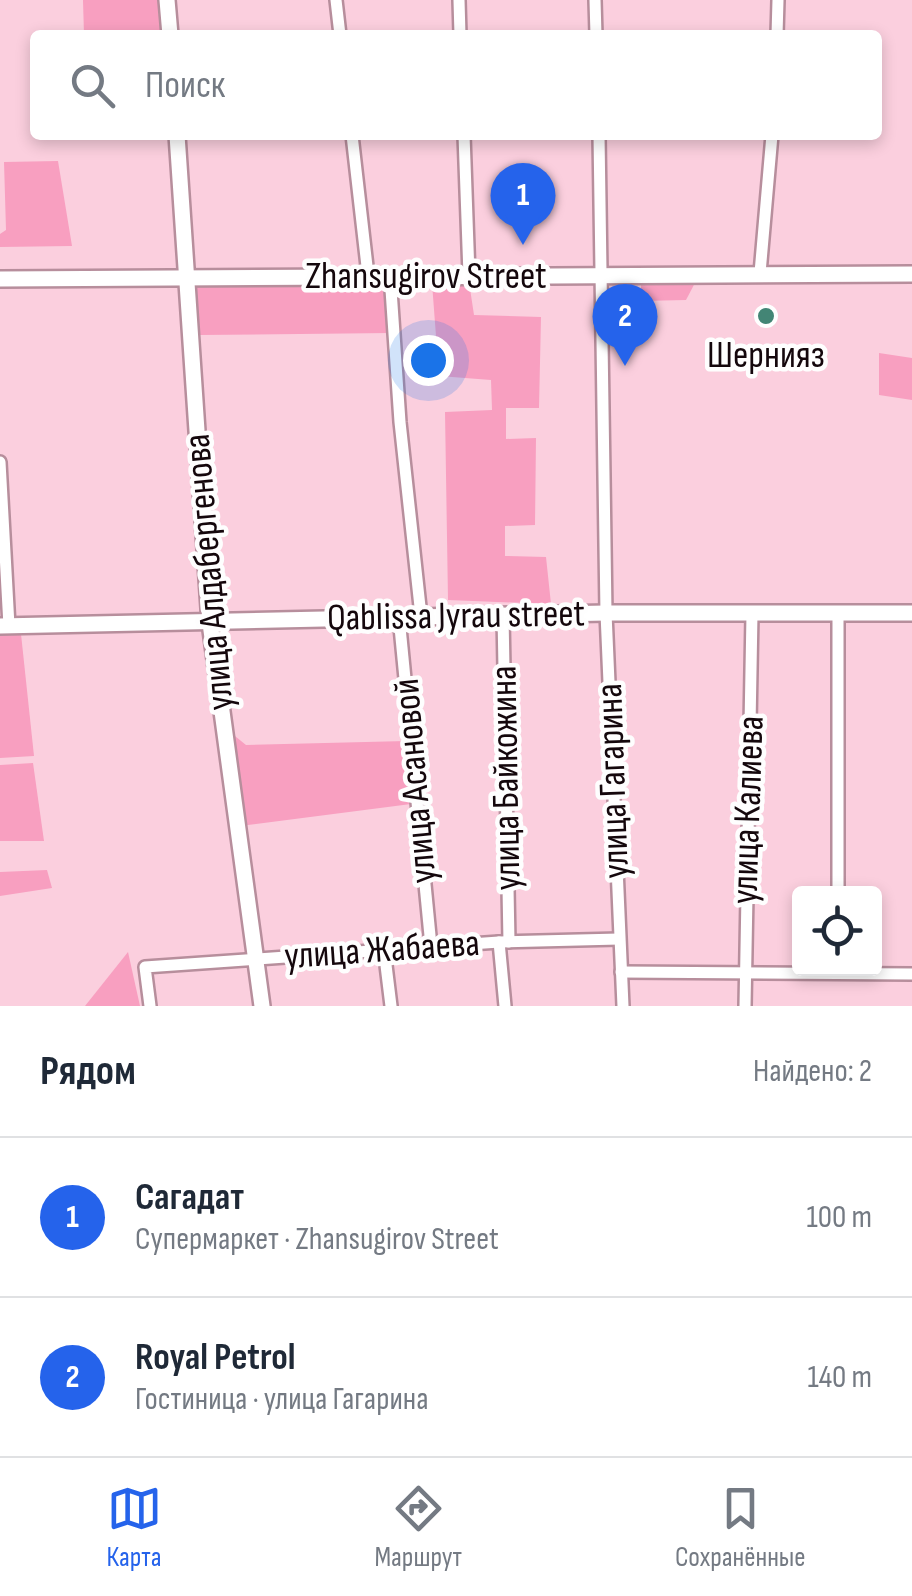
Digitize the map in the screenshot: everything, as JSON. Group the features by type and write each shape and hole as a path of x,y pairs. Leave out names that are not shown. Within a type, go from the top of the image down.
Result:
{"street":[{"path":"167,0 170,30"},
{"path":"336,0 339,30"},
{"path":"459,0 460,30"},
{"path":"596,0 596,30"},
{"path":"777,30 778,0"},
{"name":"улица Алдабергенова","path":"178,140 210,623 222,742 262,1006"},
{"path":"353,140 368,275"},
{"path":"464,140 469,275"},
{"name":"улица Гагарина","path":"598,140 606,613 623,1006"},
{"path":"760,273 772,140"},
{"name":"Zhansugirov Street","path":"0,279 912,274"},
{"path":"390,275 400,422 421,616"},
{"path":"0,462 5,626"},
{"name":"Qablissa Jyrau street","path":"5,626 606,613 912,613"},
{"name":"улица Калиева","path":"745,1006 752,614"},
{"path":"838,614 838,886"},
{"name":"улица Байкожина","path":"503,615 505,1006"},
{"name":"улица Асановой","path":"399,617 431,946"},
{"name":"улица Жабаева","path":"150,1006 144,967 431,946 619,940"},
{"path":"384,949 391,1006"},
{"path":"621,972 792,972"},
{"path":"882,973 912,974"}],"shaded area":[{"path":"83,0 161,0 164,30 84,30"},
{"path":"58,161 72,246 0,247 0,234 6,230 4,162"},
{"path":"641,278 697,279 686,300 641,301"},
{"path":"386,281 391,333 199,335 195,284"},
{"path":"469,282 474,315 541,317 539,408 506,408 506,439 536,438 535,525 505,526 505,556 546,557 551,604 448,600 445,412 492,410 491,380 439,376 432,283"},
{"path":"879,353 912,358 912,400 879,395"},
{"path":"21,634 34,756 0,758 0,635"},
{"path":"230,732 246,745 406,741 411,804 240,826"},
{"path":"33,763 44,841 0,841 0,765"},
{"path":"47,870 52,888 0,896 0,872"},
{"path":"128,952 140,1006 85,1006"}],"place":[{"name":"Сагадат","path":"523,245"},
{"name":"Шернияз","path":"766,316"},
{"name":"Royal Petrol","path":"625,366"}]}
